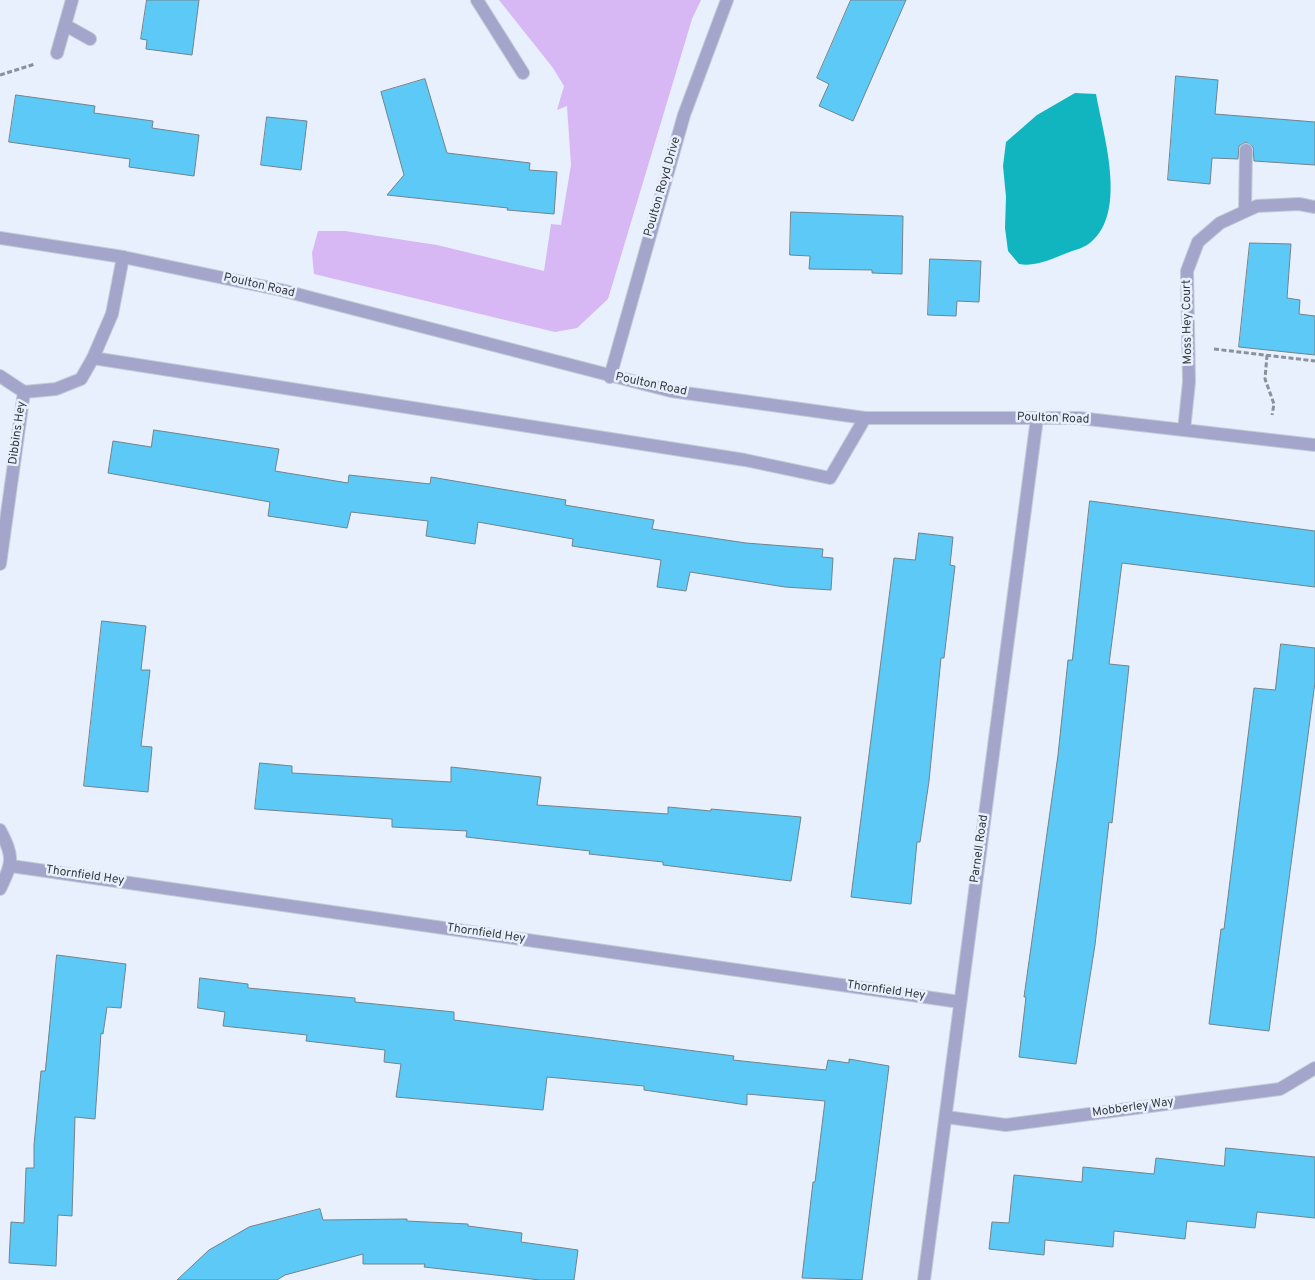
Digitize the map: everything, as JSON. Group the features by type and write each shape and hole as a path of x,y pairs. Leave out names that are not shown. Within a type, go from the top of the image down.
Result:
{"street":[{"path":"57,53 72,0"},
{"path":"478,0 523,73"},
{"name":"Poulton Royd Drive","path":"610,377 684,115 727,0"},
{"path":"65,25 90,39"},
{"path":"1245,212 1246,150"},
{"name":"Moss Hey Court","path":"1184,430 1189,346 1187,271 1198,242 1220,222 1257,206 1299,204 1315,207"},
{"name":"Poulton Road","path":"0,238 123,257 281,290 610,377 671,391 865,418 1079,418 1315,445"},
{"name":"Dibbins Hey","path":"0,376 24,392 56,389 81,379 93,358 112,314 123,257"},
{"path":"93,358 745,460 830,478 865,418"},
{"name":"Dibbins Hey","path":"0,564 24,392"},
{"name":"Parnell Road","path":"924,1280 1037,418"},
{"path":"0,830 9,847 11,866 0,889"},
{"name":"Thornfield Hey","path":"11,866 960,1002"},
{"name":"Mobberley Way","path":"946,1117 1006,1125 1280,1089 1315,1068"}],"path":[{"path":"0,75 36,63 57,53"},
{"path":"1189,346 1315,362"},
{"path":"1267,355 1265,379 1274,404 1269,441"}],"shaded area":[{"path":"499,0 701,0 692,19 608,299 577,328 555,332 314,274 312,253 318,231 345,231 437,245 544,271 551,224 561,225 571,165 567,106 557,110 564,86 553,68"}],"water":[{"path":"1075,93 1096,94 1110,171 1111,192 1108,211 1102,228 1086,246 1043,262 1019,264 1008,251 1005,228 1006,197 1003,166 1006,142 1037,115"}],"building":[{"path":"147,0 199,0 192,55 146,49 147,40 141,39"},
{"path":"851,0 906,0 853,121 819,106 829,84 817,78"},
{"path":"1176,76 1218,80 1215,114 1315,122 1315,165 1254,161 1253,147 1246,142 1239,146 1238,159 1212,158 1210,184 1168,180"},
{"path":"425,79 447,153 530,163 529,170 557,172 554,214 387,195 404,175 381,92"},
{"path":"16,95 95,106 94,113 153,121 152,128 199,135 194,176 129,167 130,159 9,142"},
{"path":"267,117 307,121 301,170 261,165"},
{"path":"791,212 903,216 902,274 872,273 872,270 809,269 810,256 790,255"},
{"path":"1250,243 1291,244 1287,298 1300,300 1299,314 1315,316 1315,355 1239,347"},
{"path":"930,259 981,261 979,302 957,301 956,316 928,315"},
{"path":"154,430 279,449 275,471 348,483 349,475 430,484 431,477 566,500 565,505 654,520 652,529 746,543 823,549 822,557 833,558 831,590 785,587 690,572 686,591 657,587 661,560 572,546 573,539 478,522 475,544 426,536 428,521 351,512 347,528 268,516 270,502 108,473 113,441 151,447"},
{"path":"1090,501 1315,531 1315,587 1122,563 1109,664 1129,666 1112,823 1109,822 1095,945 1076,1064 1019,1057 1026,997 1024,997 1058,755 1068,660 1072,660"},
{"path":"919,533 953,537 950,565 955,566 944,658 941,658 929,781 920,842 917,842 911,904 851,897 894,558 915,560"},
{"path":"102,621 146,626 141,670 150,670 141,746 152,747 148,792 84,786"},
{"path":"1281,644 1315,648 1315,682 1269,1031 1209,1024 1221,929 1224,929 1254,688 1275,690"},
{"path":"260,763 292,766 292,773 451,782 451,767 541,777 537,805 668,814 668,807 801,817 791,881 663,865 663,862 589,854 590,851 466,837 467,831 392,827 392,819 255,809"},
{"path":"57,955 126,964 121,1008 107,1007 103,1034 101,1033 95,1119 75,1117 72,1216 58,1215 56,1266 9,1263 11,1222 24,1223 26,1168 34,1168 34,1145 41,1071 45,1071"},
{"path":"200,978 248,984 248,988 355,998 355,1002 454,1012 454,1020 734,1056 733,1060 826,1070 828,1060 849,1063 849,1059 889,1066 862,1280 802,1278 825,1101 747,1094 747,1105 644,1090 644,1086 547,1077 543,1110 396,1097 401,1064 384,1062 385,1050 306,1041 307,1035 223,1026 225,1012 198,1008"},
{"path":"1226,1148 1315,1157 1315,1218 1257,1212 1255,1228 1187,1221 1185,1239 1114,1231 1113,1247 1045,1240 1044,1255 989,1249 992,1222 1009,1223 1014,1175 1082,1182 1083,1167 1154,1174 1156,1158 1224,1166"},
{"path":"320,1209 323,1220 407,1219 407,1221 468,1224 468,1226 522,1233 521,1242 578,1250 574,1280 540,1280 424,1267 425,1264 363,1264 363,1254 285,1275 277,1280 177,1280 209,1250 249,1227"}]}
